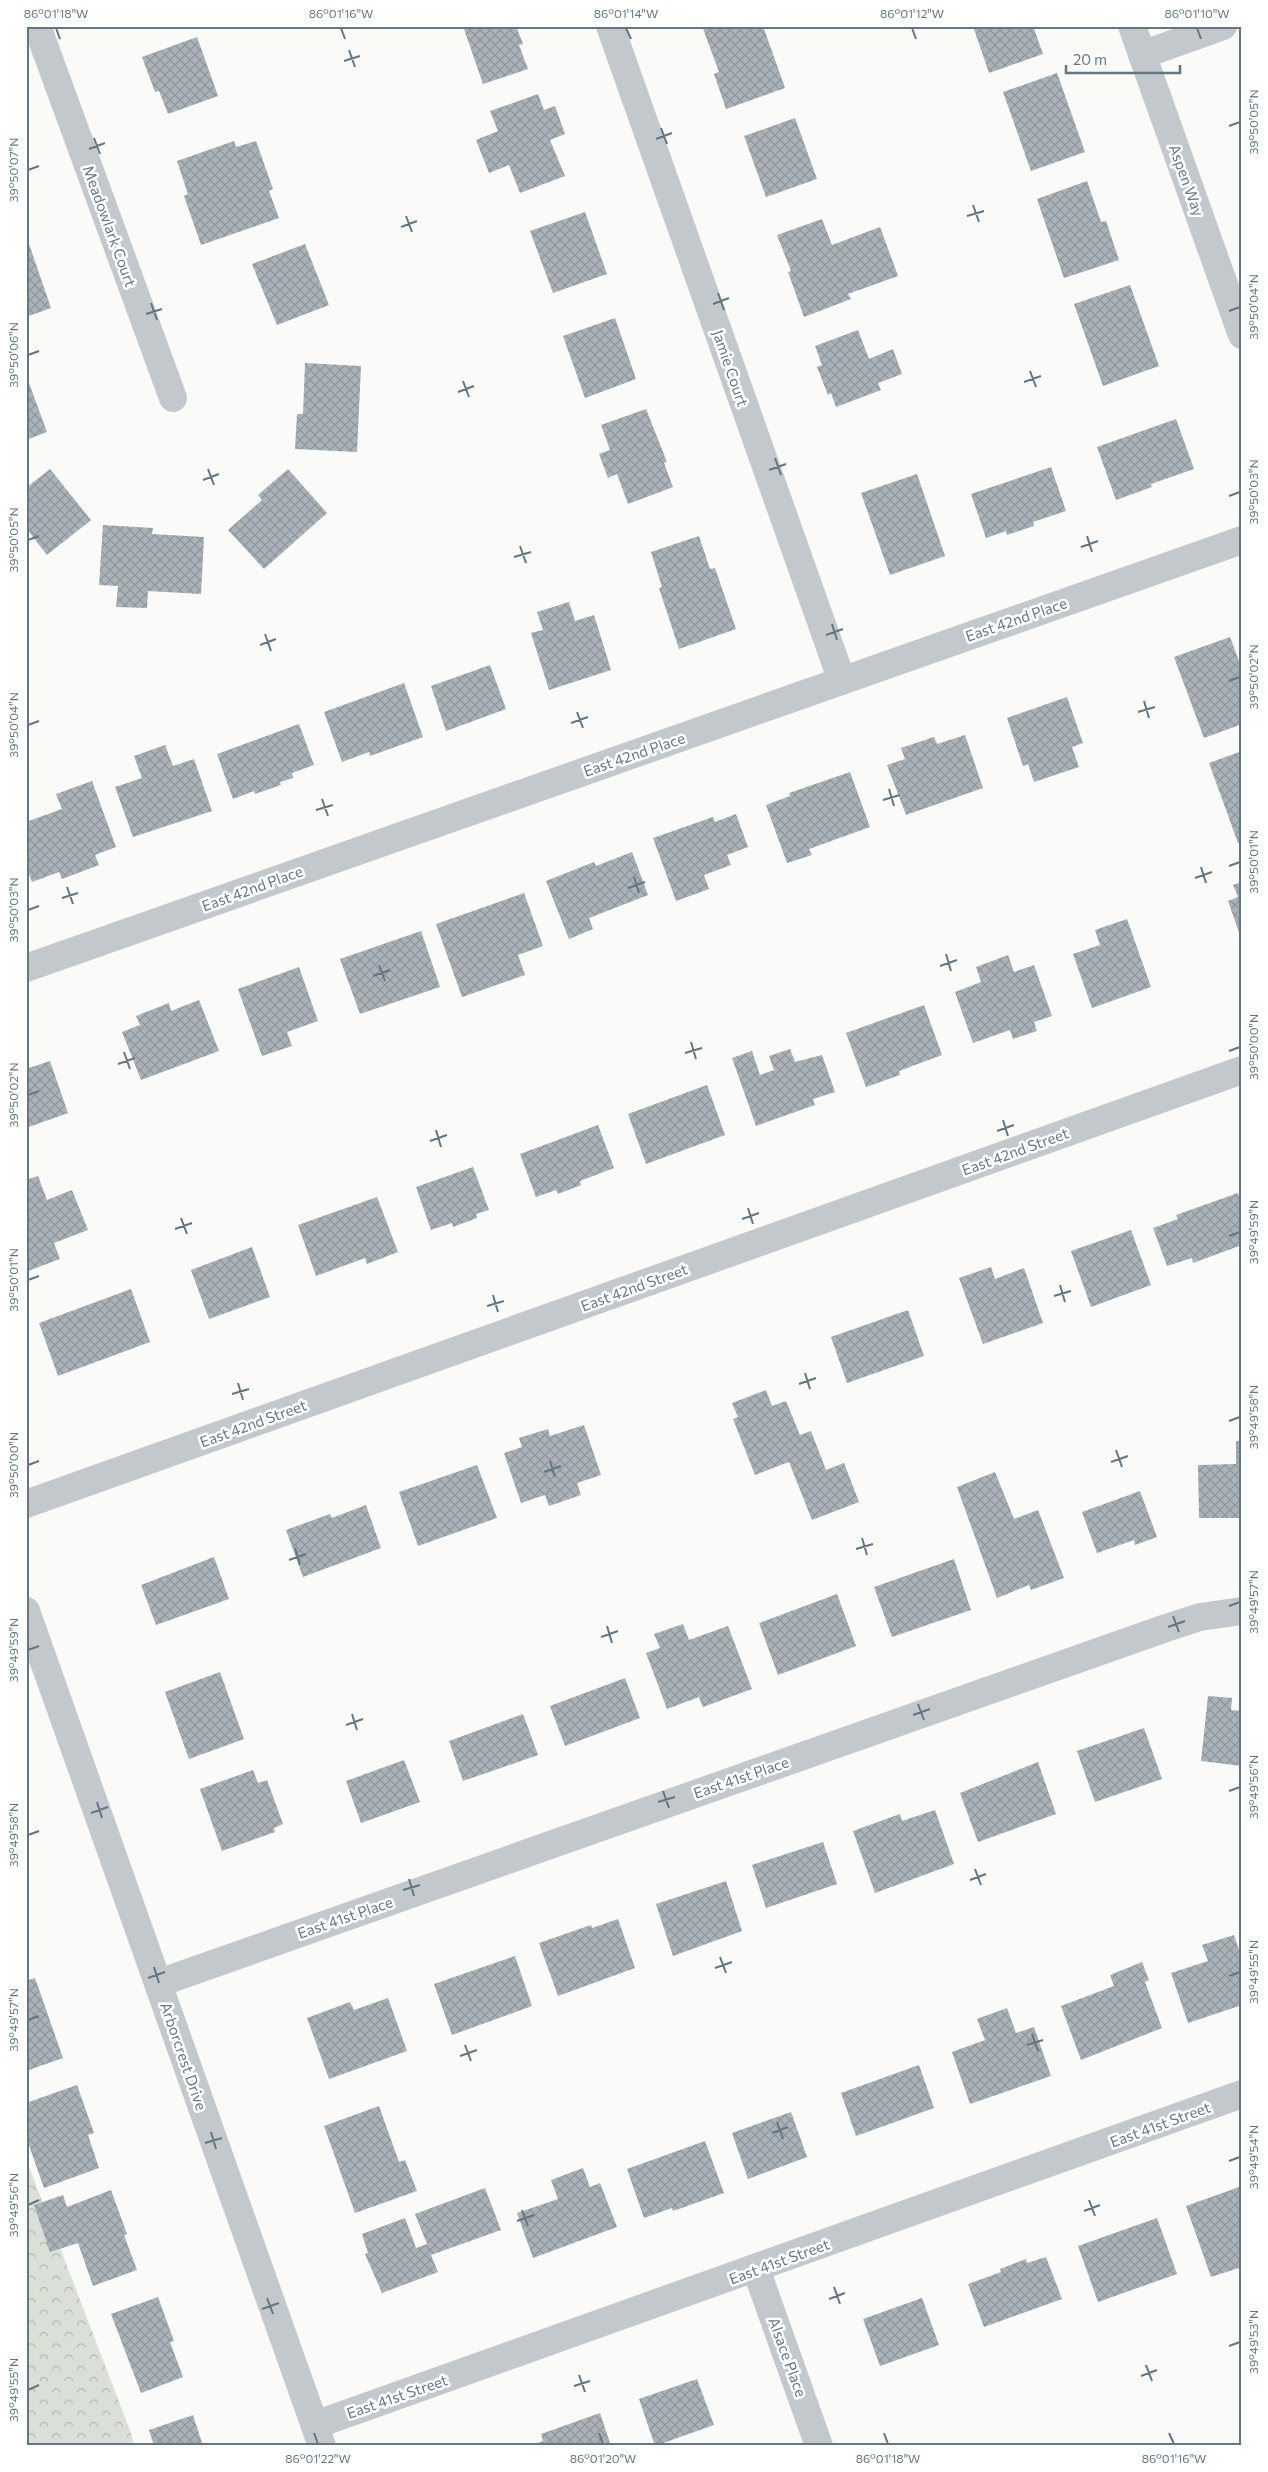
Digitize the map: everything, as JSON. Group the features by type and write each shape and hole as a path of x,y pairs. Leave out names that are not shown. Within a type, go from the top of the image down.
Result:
{"street":[{"name":"Meadowlark Court","path":"37,26 173,398"},
{"name":"Jamie Court","path":"610,26 842,680"},
{"name":"Aspen Way","path":"1132,26 1242,335"},
{"path":"1142,55 1223,26"},
{"name":"East 42nd Place","path":"26,968 1242,540"},
{"name":"East 42nd Street","path":"26,1504 1242,1070"},
{"name":"Arborcrest Drive","path":"26,1611 318,2435"},
{"name":"East 41st Place","path":"158,1983 1166,1628 1200,1617 1242,1611"},
{"name":"East 41st Street","path":"318,2435 756,2269 1242,2094"},
{"name":"Alsace Place","path":"756,2269 819,2446"}],"green space":[{"path":"26,2159 131,2433 134,2446 26,2446"}],"building":[{"path":"463,26 516,26 523,44 519,45 528,69 483,84"},
{"path":"702,26 763,26 785,88 726,109 714,74 719,72"},
{"path":"973,26 1033,26 1043,54 989,73"},
{"path":"197,37 218,96 168,114 159,91 155,92 142,57"},
{"path":"1057,73 1085,152 1031,171 1003,92"},
{"path":"538,94 544,110 555,106 565,134 550,140 565,176 520,193 509,165 489,173 476,140 498,131 490,111"},
{"path":"795,118 817,179 766,197 744,136"},
{"path":"234,141 236,147 256,141 273,189 269,191 279,218 201,245 184,196 188,194 177,161"},
{"path":"1087,181 1101,222 1106,221 1119,260 1064,278 1037,199"},
{"path":"585,212 607,274 553,293 530,231"},
{"path":"822,219 832,245 880,227 898,276 848,294 851,299 804,317 788,272 791,271 777,235"},
{"path":"29,244 51,308 26,317 26,245"},
{"path":"305,244 329,305 277,325 252,264"},
{"path":"1130,285 1159,366 1103,386 1074,304"},
{"path":"615,318 636,379 585,398 563,336"},
{"path":"858,330 869,359 893,349 902,374 878,383 881,390 836,407 831,393 828,395 817,367 822,365 815,346"},
{"path":"305,363 361,366 357,452 295,449 297,414 303,414"},
{"path":"26,375 47,432 26,440"},
{"path":"646,409 667,462 664,463 673,487 628,504 617,474 608,478 599,454 610,450 601,425"},
{"path":"1176,419 1194,469 1151,484 1152,487 1116,500 1097,447"},
{"path":"1051,467 1066,511 1033,522 1034,526 1007,535 1006,531 986,538 971,494"},
{"path":"50,469 91,520 47,555 26,528 26,488"},
{"path":"288,469 327,513 264,569 228,530 262,500 258,495"},
{"path":"917,474 945,556 890,575 861,493"},
{"path":"103,525 153,528 152,534 204,537 201,594 148,591 147,608 116,607 118,586 99,585"},
{"path":"699,536 710,569 715,568 736,629 679,649 659,588 662,587 651,552"},
{"path":"569,602 575,621 594,615 611,670 549,690 531,633 543,630 537,612"},
{"path":"1230,637 1242,669 1242,724 1204,738 1174,657"},
{"path":"490,665 506,709 446,731 431,686"},
{"path":"404,683 423,737 370,756 369,752 342,762 324,712"},
{"path":"1067,697 1083,743 1072,747 1079,767 1034,782 1028,764 1023,766 1007,718"},
{"path":"299,724 314,765 292,773 293,778 280,782 281,785 255,794 254,791 233,799 217,754"},
{"path":"965,735 983,788 906,815 887,765 905,759 901,748 934,737 937,744"},
{"path":"165,745 173,766 194,759 212,811 133,837 115,787 142,778 134,756"},
{"path":"1242,751 1242,842 1238,843 1209,763"},
{"path":"850,772 870,827 809,849 812,855 787,863 766,805 790,796 789,793"},
{"path":"92,781 116,847 95,855 99,865 62,879 59,872 32,882 26,866 26,822 62,809 56,794"},
{"path":"736,814 748,847 727,855 731,865 704,875 709,889 676,901 653,838 713,817 715,822"},
{"path":"632,852 648,895 589,918 593,929 569,939 546,881 594,862 596,866"},
{"path":"1242,882 1241,938 1228,901 1238,897 1233,885"},
{"path":"524,893 543,946 518,955 525,975 462,997 436,924"},
{"path":"1127,919 1151,987 1092,1008 1073,954 1100,945 1095,930"},
{"path":"421,931 440,987 360,1014 340,959"},
{"path":"1008,955 1014,972 1034,965 1052,1016 1034,1022 1037,1031 1013,1039 1010,1030 973,1043 955,992 981,982 976,967"},
{"path":"299,967 318,1021 287,1032 292,1046 262,1056 238,989"},
{"path":"199,1000 219,1051 141,1080 122,1032 140,1025 136,1016 169,1003 171,1011"},
{"path":"924,1005 942,1055 899,1071 900,1075 866,1087 846,1033"},
{"path":"790,1049 795,1062 822,1055 835,1092 813,1099 815,1105 756,1126 732,1058 752,1051 760,1075 774,1070 769,1056"},
{"path":"50,1061 68,1113 26,1128 26,1069"},
{"path":"707,1085 725,1135 646,1164 628,1114"},
{"path":"598,1125 614,1168 580,1181 581,1185 558,1194 556,1190 536,1197 520,1154"},
{"path":"473,1167 489,1210 476,1214 477,1218 453,1227 452,1223 431,1230 416,1187"},
{"path":"38,1176 47,1200 72,1190 88,1230 54,1243 60,1259 28,1271 26,1266 26,1180"},
{"path":"1238,1193 1242,1203 1242,1245 1193,1263 1192,1258 1167,1266 1153,1228 1178,1219 1176,1215"},
{"path":"377,1197 398,1252 367,1264 365,1258 316,1276 298,1225"},
{"path":"1131,1230 1151,1285 1091,1307 1071,1251"},
{"path":"252,1247 270,1297 209,1319 191,1270"},
{"path":"991,1267 995,1279 1024,1268 1043,1323 983,1344 959,1278"},
{"path":"131,1289 150,1342 58,1376 39,1323"},
{"path":"908,1310 924,1356 847,1383 831,1337"},
{"path":"766,1390 772,1406 786,1401 800,1435 811,1431 826,1470 844,1463 859,1502 812,1520 789,1462 755,1475 733,1419 738,1417 732,1403"},
{"path":"584,1425 601,1475 577,1483 581,1495 549,1506 545,1495 521,1503 504,1453 522,1447 519,1438 548,1429 550,1436"},
{"path":"1236,1441 1242,1441 1242,1518 1199,1518 1198,1465 1236,1464"},
{"path":"477,1465 497,1518 418,1546 399,1492"},
{"path":"995,1472 1014,1519 1038,1510 1064,1578 1031,1590 1029,1585 997,1598 957,1487"},
{"path":"1140,1491 1157,1537 1135,1545 1134,1540 1097,1553 1082,1512"},
{"path":"366,1505 381,1548 303,1577 286,1530 330,1514 332,1518"},
{"path":"214,1557 229,1599 156,1625 141,1585"},
{"path":"954,1559 971,1610 892,1637 874,1587"},
{"path":"837,1594 856,1646 778,1675 759,1623"},
{"path":"683,1624 689,1640 728,1626 752,1689 703,1707 699,1697 667,1709 646,1653 660,1648 654,1634"},
{"path":"220,1672 244,1739 189,1759 165,1692"},
{"path":"625,1678 640,1718 565,1746 550,1706"},
{"path":"1208,1696 1232,1698 1231,1710 1242,1711 1242,1766 1201,1761"},
{"path":"523,1714 538,1755 463,1781 449,1741"},
{"path":"1144,1728 1162,1779 1095,1802 1077,1751"},
{"path":"404,1760 420,1802 361,1823 346,1781"},
{"path":"1038,1762 1056,1814 978,1842 960,1793"},
{"path":"253,1770 258,1783 267,1780 283,1824 274,1828 275,1832 222,1851 200,1789"},
{"path":"935,1810 954,1864 875,1893 853,1831 900,1814 902,1821"},
{"path":"823,1842 837,1884 766,1908 752,1865"},
{"path":"726,1881 742,1931 673,1956 656,1904"},
{"path":"618,1919 635,1968 558,1996 539,1943 591,1925 592,1928"},
{"path":"1234,1935 1239,1950 1242,1949 1242,2005 1188,2023 1171,1973 1208,1961 1202,1945"},
{"path":"515,1956 532,2006 452,2035 434,1984"},
{"path":"1142,1962 1149,1980 1145,1982 1162,2028 1081,2060 1061,2006 1114,1986 1110,1975"},
{"path":"35,1978 63,2058 26,2071 26,1981"},
{"path":"388,1998 407,2051 329,2079 307,2018 350,2002 354,2010"},
{"path":"1007,2008 1016,2033 1034,2027 1051,2076 970,2104 952,2052 985,2040 977,2019"},
{"path":"919,2065 934,2108 856,2136 841,2093"},
{"path":"77,2085 94,2133 88,2135 99,2168 44,2188 26,2137 26,2103"},
{"path":"379,2106 399,2162 405,2160 417,2191 355,2213 324,2126"},
{"path":"791,2112 807,2157 748,2179 732,2133"},
{"path":"705,2141 724,2193 673,2211 672,2208 644,2218 627,2169"},
{"path":"583,2168 590,2187 600,2183 617,2227 533,2258 517,2213 558,2199 551,2180"},
{"path":"1242,2186 1242,2267 1211,2277 1186,2206"},
{"path":"485,2188 501,2230 431,2255 438,2272 382,2293 365,2254 368,2253 362,2234 405,2218 416,2248 427,2244 415,2214"},
{"path":"111,2190 127,2234 124,2235 137,2270 93,2286 78,2243 50,2252 34,2205 63,2195 67,2207"},
{"path":"1157,2218 1177,2274 1098,2302 1078,2246"},
{"path":"1046,2257 1062,2299 984,2327 968,2284 1001,2272 1000,2269 1026,2259 1027,2263"},
{"path":"158,2297 174,2341 170,2342 183,2377 141,2393 111,2314"},
{"path":"922,2298 939,2345 880,2366 863,2319"},
{"path":"697,2379 714,2425 655,2446 639,2399"},
{"path":"600,2413 611,2446 529,2446 543,2441 541,2434"},
{"path":"193,2415 203,2446 154,2446 149,2430"}]}
